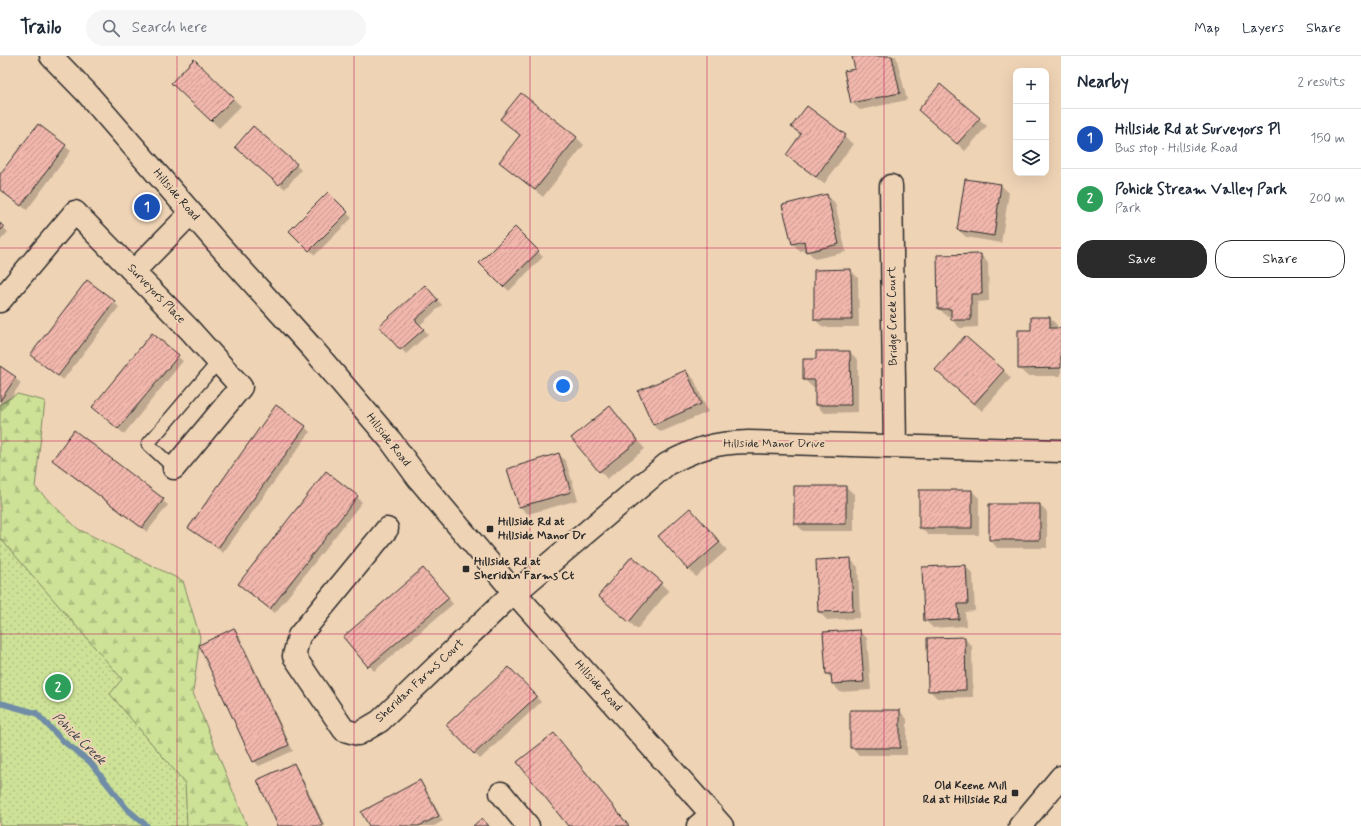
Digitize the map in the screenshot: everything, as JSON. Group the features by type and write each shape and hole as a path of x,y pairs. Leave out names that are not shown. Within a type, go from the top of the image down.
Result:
{"street":[{"name":"Hillside Road","path":"51,56 86,92 386,435 418,478 711,822"},
{"name":"Bridge Creek Court","path":"891,186 895,446"},
{"name":"Surveyors Place","path":"0,301 75,212 134,271 241,387 174,468"},
{"path":"134,271 191,213"},
{"name":"Hillside Manor Drive","path":"514,592 668,464 690,452 721,443 748,442 1061,450"},
{"name":"Sheridan Farms Court","path":"387,529 299,636 294,656 344,730 358,734 380,721 514,592"},
{"path":"1020,826 1061,777"},
{"path":"501,793 528,826"}],"lane":[{"path":"174,468 148,444 218,362"}],"green space":[{"path":"17,394 45,401 35,487 78,529 183,581 200,637 193,693 247,826 0,826 0,404"},
{"path":"0,538 122,679 110,694 185,783 187,826 0,826"}],"building":[{"path":"892,56 900,93 851,103 844,71 855,69 852,57"},
{"path":"194,59 234,98 211,121 171,83"},
{"path":"940,84 980,118 957,144 918,110"},
{"path":"521,93 577,137 535,190 499,162 520,135 500,119"},
{"path":"807,106 846,135 816,177 786,155 801,134 791,127"},
{"path":"38,124 66,145 21,206 0,190 0,174"},
{"path":"253,126 297,164 279,185 235,147"},
{"path":"965,179 1001,184 994,236 957,230"},
{"path":"328,192 348,212 309,251 289,231"},
{"path":"827,194 839,244 806,252 804,241 792,244 782,205"},
{"path":"0,223 4,227 0,231"},
{"path":"515,227 539,251 503,287 479,263"},
{"path":"981,254 982,294 971,294 971,320 951,320 951,309 938,309 937,255"},
{"path":"851,269 852,320 814,320 814,270"},
{"path":"87,280 115,301 58,376 30,355"},
{"path":"425,285 438,300 415,320 424,329 400,350 379,326"},
{"path":"1031,317 1050,317 1050,328 1061,328 1061,368 1018,369 1018,330 1031,330"},
{"path":"152,333 179,355 118,429 92,407"},
{"path":"965,336 1004,370 974,404 935,370"},
{"path":"816,351 850,351 851,405 815,405 815,380 803,380 803,359 816,359"},
{"path":"0,366 16,377 0,401"},
{"path":"686,370 701,404 653,425 638,391"},
{"path":"276,405 306,426 218,548 188,528"},
{"path":"610,406 638,441 599,472 571,438"},
{"path":"74,430 164,499 142,528 52,460"},
{"path":"559,453 571,492 519,507 507,469"},
{"path":"326,471 358,496 270,609 238,584"},
{"path":"794,486 846,486 846,524 794,524"},
{"path":"919,490 972,490 972,528 919,528"},
{"path":"989,504 1040,504 1040,540 989,540"},
{"path":"690,508 720,542 688,570 658,536"},
{"path":"632,556 662,582 629,622 598,596"},
{"path":"851,558 853,611 818,612 816,560"},
{"path":"966,565 968,604 958,604 959,619 924,621 922,567"},
{"path":"423,568 449,598 368,667 343,637"},
{"path":"234,628 289,745 253,762 199,645"},
{"path":"860,630 864,682 832,684 831,674 826,674 823,632"},
{"path":"965,637 966,690 928,691 927,638"},
{"path":"509,667 537,696 474,754 446,725"},
{"path":"850,710 900,710 900,748 850,748"},
{"path":"554,733 629,826 568,826 517,762"},
{"path":"294,763 323,826 278,826 257,780"},
{"path":"420,780 439,816 419,826 369,826 361,812"},
{"path":"482,818 489,826 473,826"}],"waterway":[{"name":"Pohick Creek","path":"0,703 36,713 63,741 90,762 127,809 147,826"}],"place":[{"name":"Hillside Rd at Surveyors Pl","path":"147,207"},
{"name":"Hillside Rd at Hillside Manor Dr","path":"490,529"},
{"name":"Hillside Rd at Sheridan Farms Ct","path":"466,569"},
{"name":"Pohick Stream Valley Park","path":"58,687"},
{"name":"Old Keene Mill Rd at Hillside Rd","path":"1015,793"}]}
